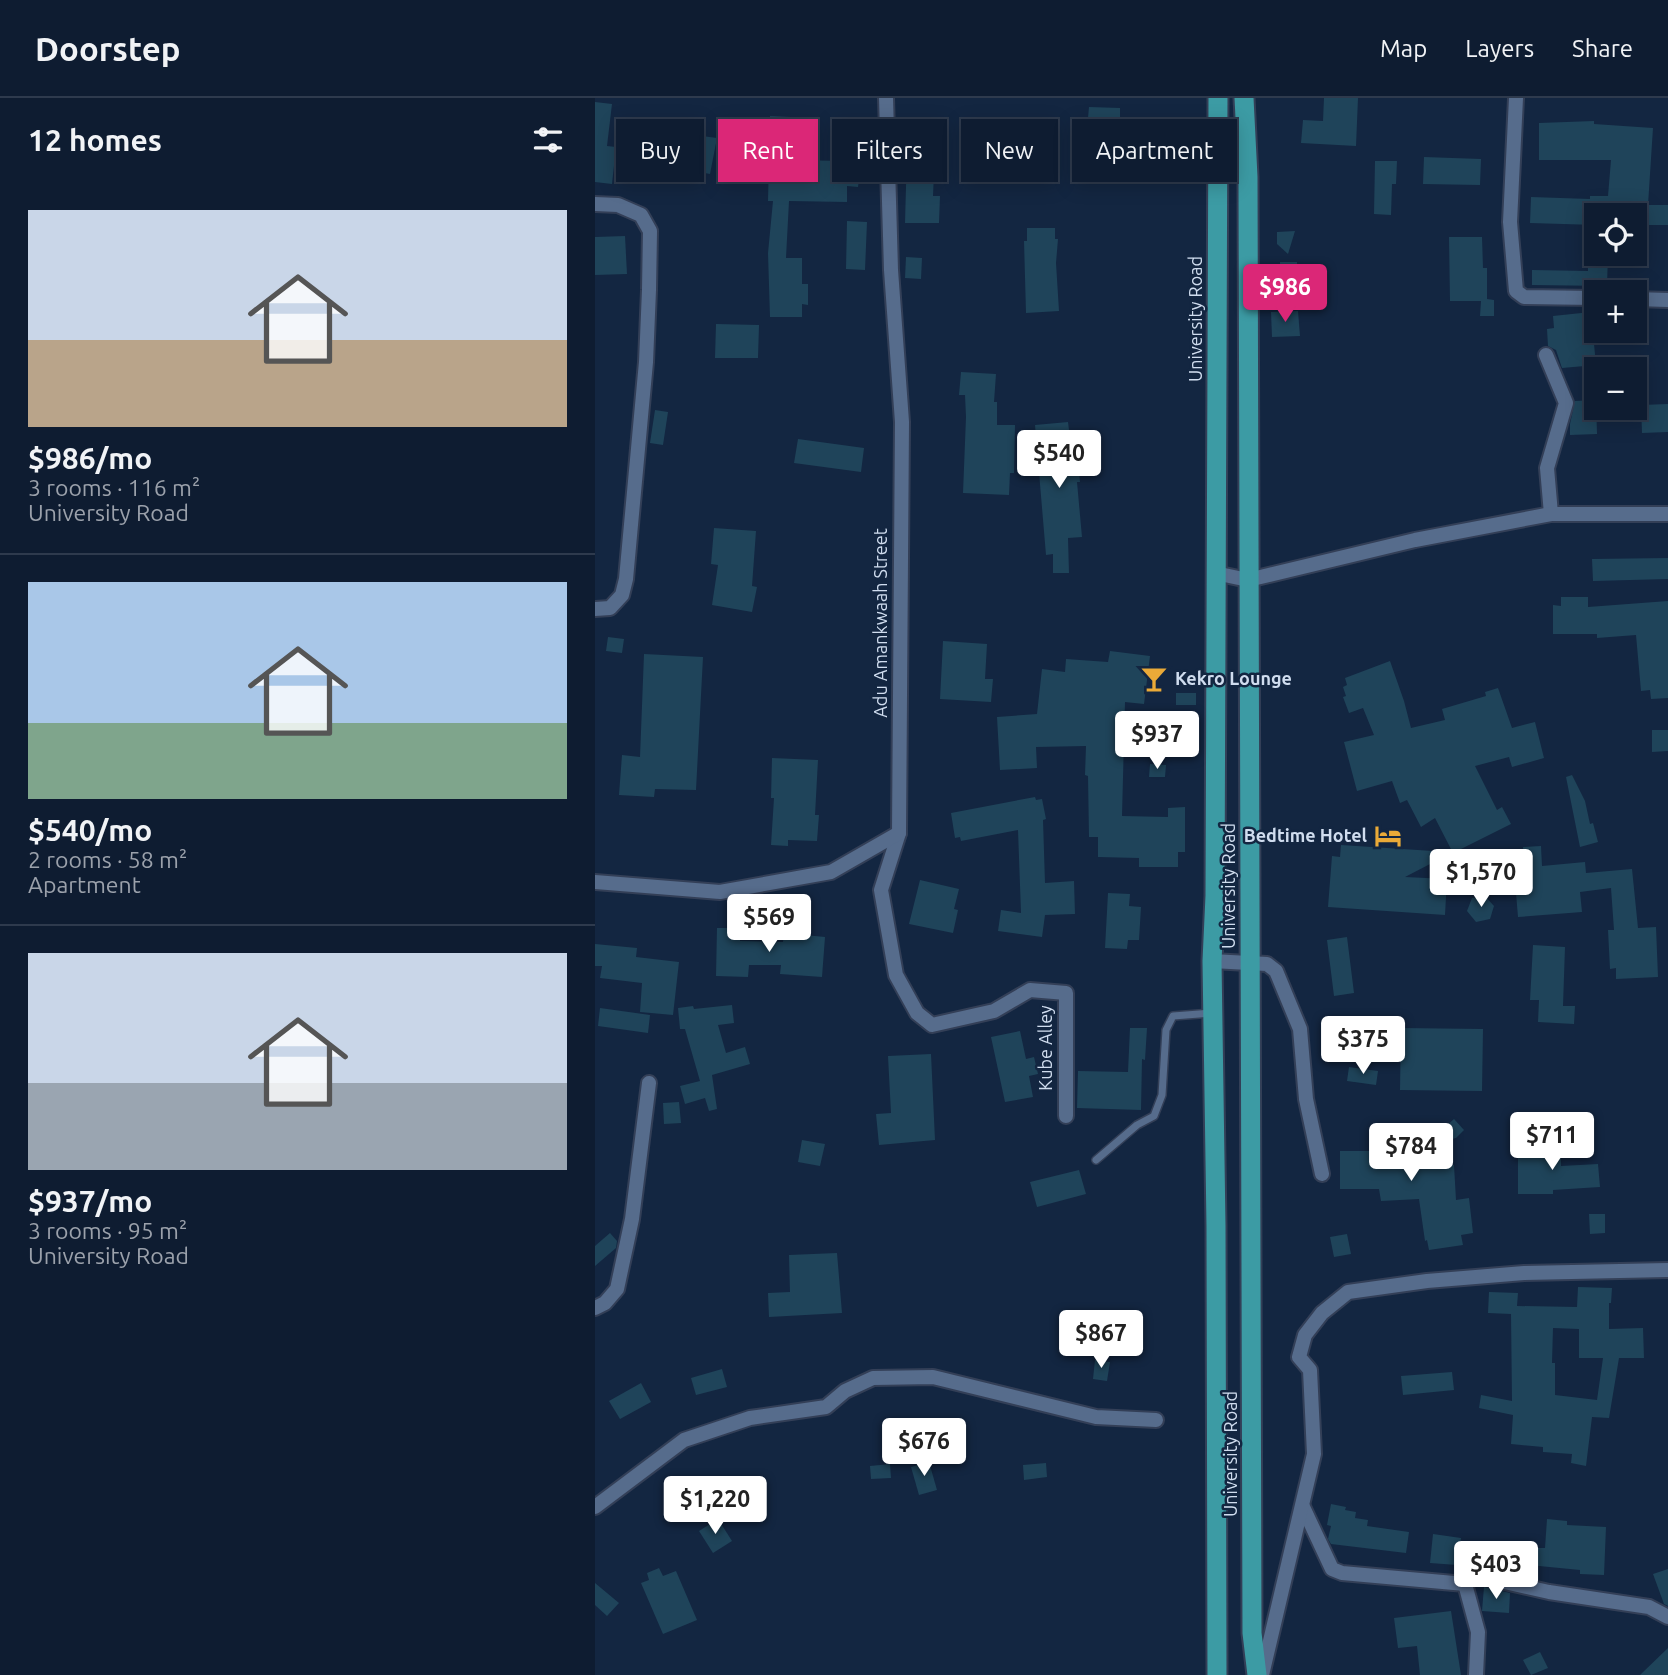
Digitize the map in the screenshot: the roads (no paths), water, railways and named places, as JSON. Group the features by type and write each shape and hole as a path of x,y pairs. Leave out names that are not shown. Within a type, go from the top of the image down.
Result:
{"highway":[{"name":"University Road","path":"1217,1675 1212,961 1215,896 1218,98"},
{"name":"University Road","path":"1244,98 1248,177 1252,1633 1257,1675"}],"street":[{"name":"Adu Amankwaah Street","path":"886,98 891,270 902,422 899,834"},
{"path":"1516,98 1510,222 1516,291 1524,297 1584,298"},
{"path":"595,204 618,205 641,215 650,231 651,252 646,362 626,579 622,595 610,608 595,608"},
{"path":"1647,299 1668,300"},
{"path":"1546,355 1566,403 1547,468 1551,514"},
{"path":"1215,573 1248,580 1415,540 1551,514 1668,514"},
{"path":"595,882 720,892 831,872 899,834"},
{"name":"Kube Alley","path":"899,834 881,890 896,975 917,1013 932,1025 994,1011 1030,990 1066,993 1066,1116"},
{"path":"1212,961 1273,966 1300,1028 1306,1099 1322,1174"},
{"path":"595,1308 605,1303 617,1289 632,1219 649,1083"},
{"path":"1262,1675 1314,1454 1310,1370 1299,1357 1305,1335 1322,1313 1348,1292 1427,1281 1524,1273 1668,1270"},
{"path":"595,1507 684,1440 750,1418 827,1407 845,1391 873,1378 933,1377 1096,1417 1156,1420"},
{"path":"1303,1507 1332,1569 1342,1573 1465,1584"},
{"path":"1476,1675 1478,1632 1465,1584 1465,1573 1549,1592 1649,1607 1668,1617"}],"lane":[{"path":"1096,1160 1137,1125 1154,1116 1162,1094 1166,1030 1173,1016 1213,1013"}],"place":[{"name":"Kekro Lounge","path":"1154,679"},
{"name":"Bedtime Hotel","path":"1388,836"}]}
